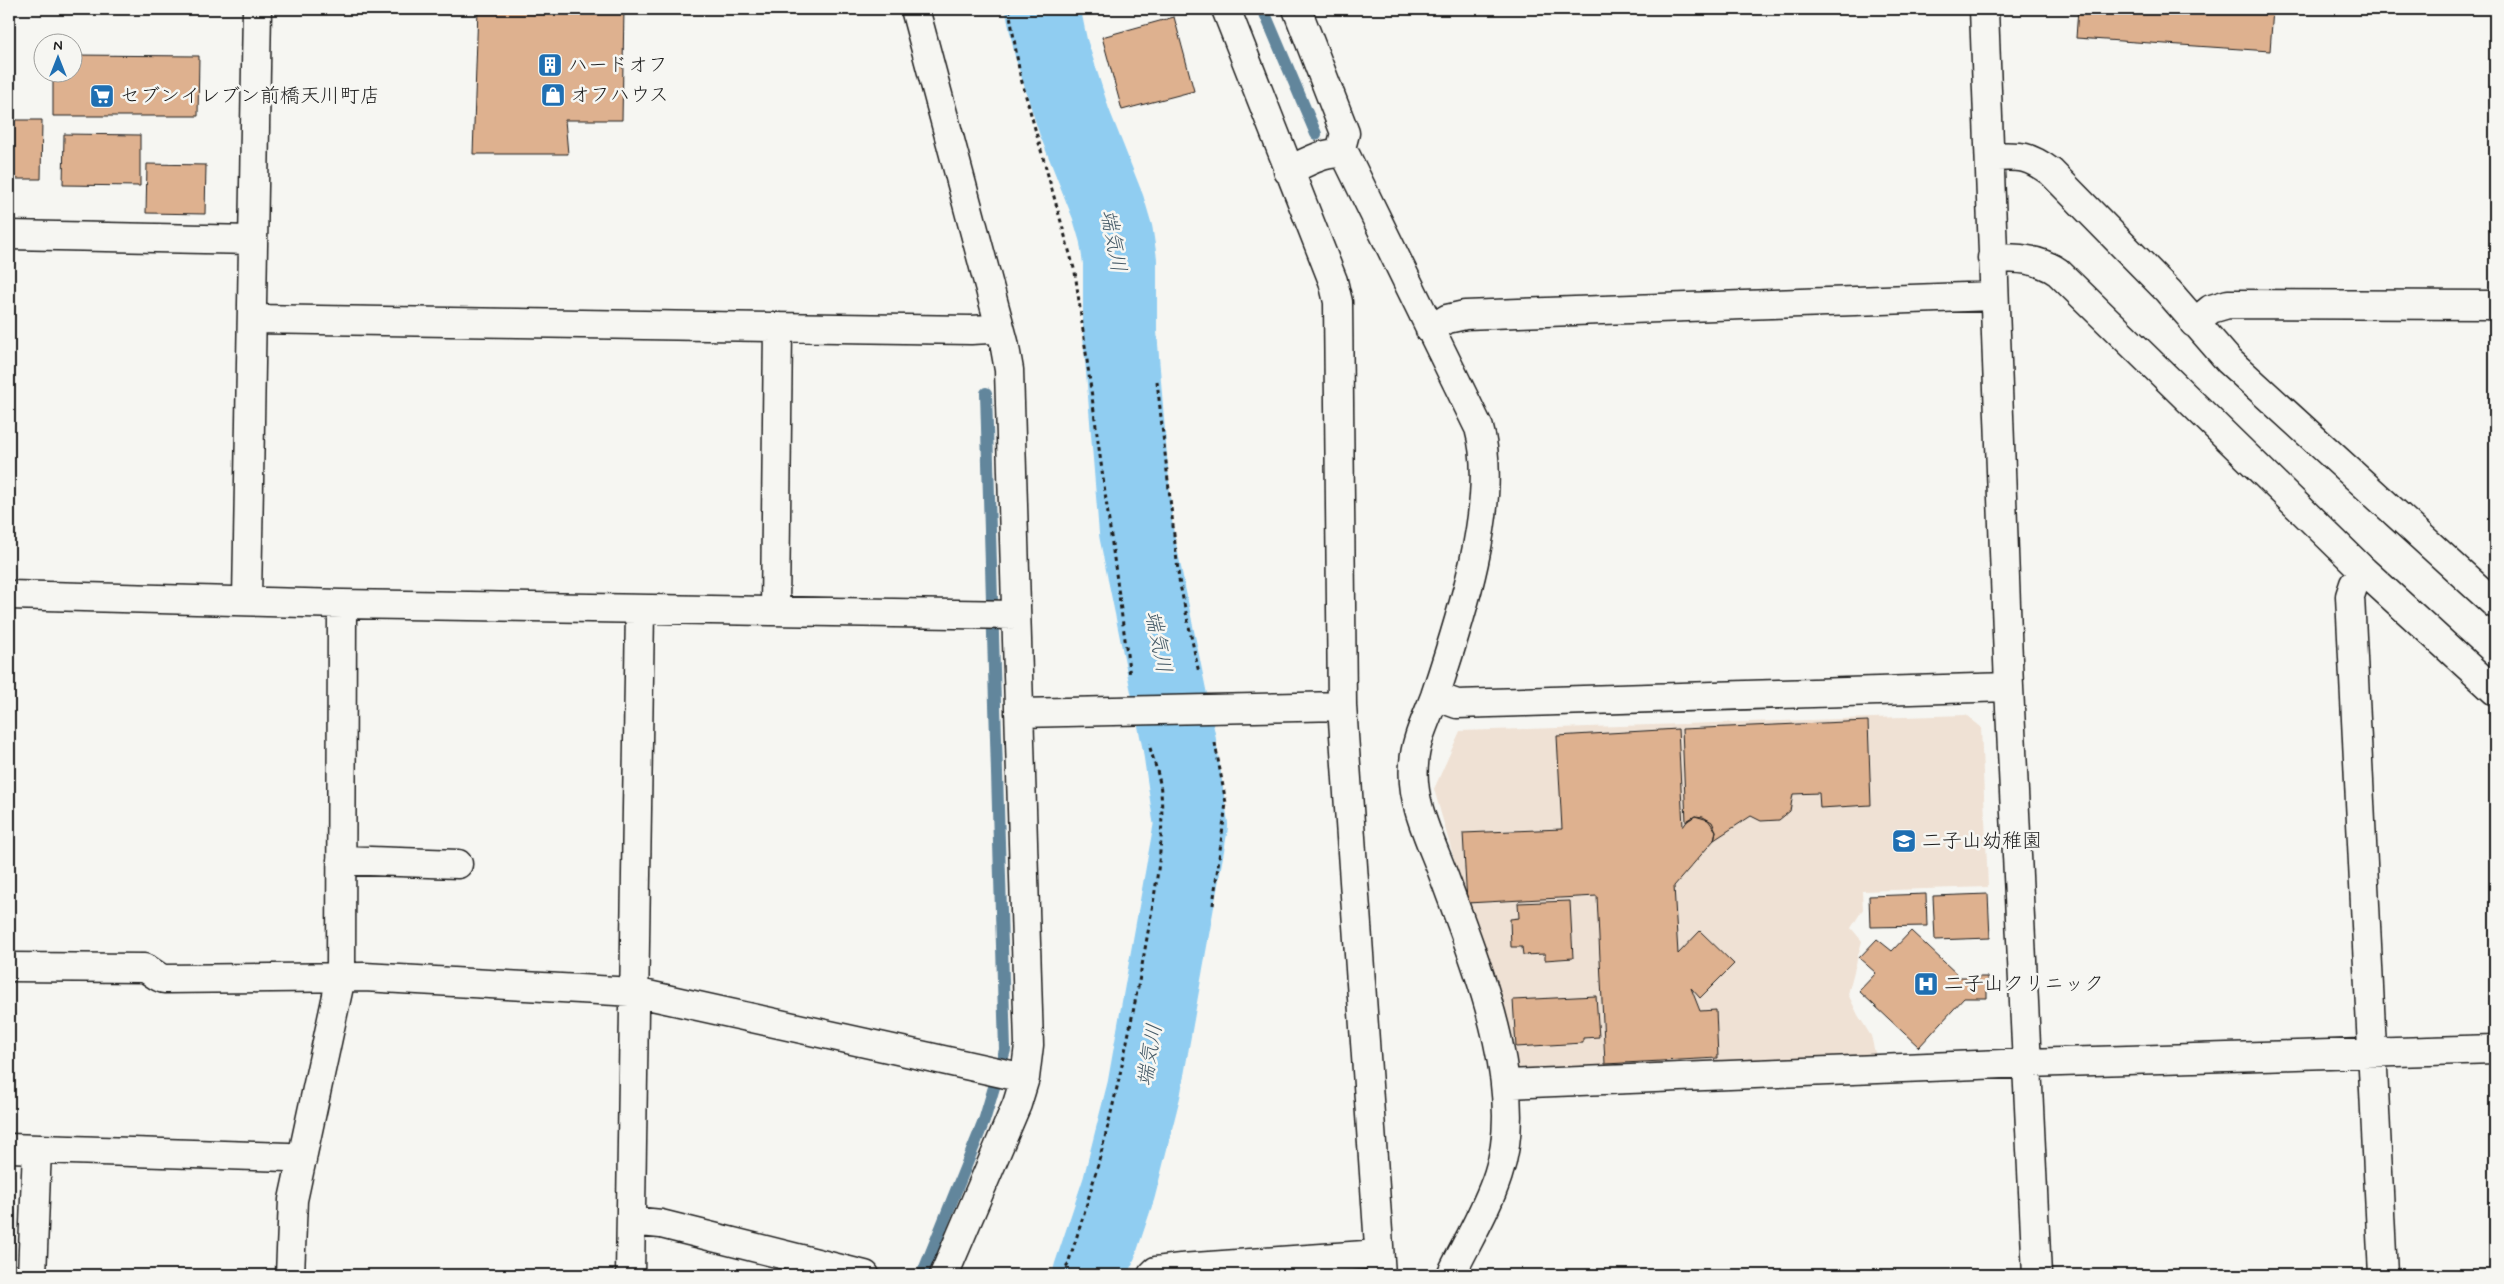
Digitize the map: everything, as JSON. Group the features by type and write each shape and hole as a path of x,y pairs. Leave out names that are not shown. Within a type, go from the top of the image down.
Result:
{"street":[{"path":"247,600 257,9"},
{"path":"915,9 999,325 1009,370 1029,1044 1025,1078 1016,1104 944,1275"},
{"path":"1152,1275 1156,1271 1181,1268 1380,1265 1342,706 1338,302 1333,281 1288,171 1226,9"},
{"path":"1297,9 1344,127 1345,139 1340,152"},
{"path":"1984,9 1993,296 2009,687 2037,1275"},
{"path":"1288,171 1331,153 1340,152 1346,156 1479,428 1486,461 1483,511 1470,578 1435,696 1416,748 1413,782 1416,798 1483,982 1507,1084 1504,1154 1498,1176 1451,1275"},
{"path":"1990,157 2022,156 2034,160 2051,172 2168,292 2229,361 2495,604"},
{"path":"9,235 253,240"},
{"path":"1992,258 2034,261 2047,264 2058,272 2364,571 2495,691"},
{"path":"1430,330 1447,319 1465,315 1993,296"},
{"path":"2194,323 2211,309 2228,304 2495,305"},
{"path":"252,319 971,330 990,329 999,325"},
{"path":"776,611 778,327"},
{"path":"2364,571 2354,584 2350,596 2383,1275"},
{"path":"9,595 342,604 1016,615"},
{"path":"290,1275 293,1200 341,977 342,604"},
{"path":"630,1275 640,609"},
{"path":"1435,696 1457,704 2009,687"},
{"path":"1019,713 1342,706"},
{"path":"341,860 458,864"},
{"path":"9,967 144,968 152,971 156,977 164,979 341,977 634,992 1025,1078"},
{"path":"1507,1084 2027,1063 2495,1049"},
{"path":"9,1148 288,1156 302,1160"},
{"path":"32,1275 37,1149"},
{"path":"630,1221 661,1224 865,1275"}],"path":[{"path":"1009,9 1020,75 1075,272 1114,564 1142,711 1161,790 1162,826 1154,897 1138,988 1097,1176 1064,1275"},
{"path":"1157,381 1178,580 1203,709 1226,803 1213,905"}],"shaded area":[{"path":"1966,715 1981,727 1988,887 1862,891 1863,909 1851,928 1862,941 1848,994 1871,1036 1877,1061 1535,1076 1513,1066 1434,789 1460,731"}],"building":[{"name":"ハードオフ","path":"478,9 624,9 622,120 565,120 568,154 473,154"},
{"path":"2078,9 2273,9 2270,51 2076,38"},
{"path":"1174,17 1194,91 1122,110 1102,37"},
{"path":"82,55 199,56 198,116 53,116 53,82 82,82"},
{"path":"9,120 42,120 41,179 9,179"},
{"path":"64,134 140,135 140,186 63,185"},
{"path":"147,164 206,165 205,214 146,213"},
{"path":"1868,721 1871,805 1820,808 1819,793 1793,794 1790,811 1779,820 1761,821 1751,816 1714,840 1716,831 1708,820 1695,816 1686,822 1682,729"},
{"path":"1678,729 1683,827 1688,820 1695,816 1703,817 1712,822 1716,831 1714,840 1674,886 1678,954 1700,931 1734,964 1700,998 1691,988 1700,1011 1716,1010 1718,1058 1605,1064 1597,896 1467,903 1463,833 1562,829 1557,736"},
{"path":"1926,894 1927,926 1870,927 1869,896"},
{"path":"1988,894 1990,938 1935,940 1933,896"},
{"path":"1570,901 1573,958 1545,960 1545,954 1523,955 1522,947 1511,947 1510,919 1519,918 1518,903"},
{"name":"二子山クリニック","path":"1911,931 1960,977 1987,977 1987,998 1964,998 1919,1047 1859,991 1876,973 1859,958 1877,939 1892,951"},
{"path":"1596,996 1599,1037 1583,1038 1583,1043 1516,1047 1513,1000"}],"waterway":[{"name":"端気川","path":"1043,9 1051,48 1074,121 1108,207 1116,234 1120,261 1120,333 1136,532 1179,742 1191,825 1144,1089 1119,1188 1090,1275"},
{"path":"1263,9 1316,134"},
{"path":"922,1275 984,1121 1005,1050 986,393"}],"place":[{"name":"ハードオフ","path":"550,65"},
{"name":"オフハウス","path":"553,95"},
{"name":"セブンイレブン前橋天川町店","path":"102,96"},
{"name":"二子山幼稚園","path":"1904,841"},
{"name":"二子山クリニック","path":"1926,984"}]}
